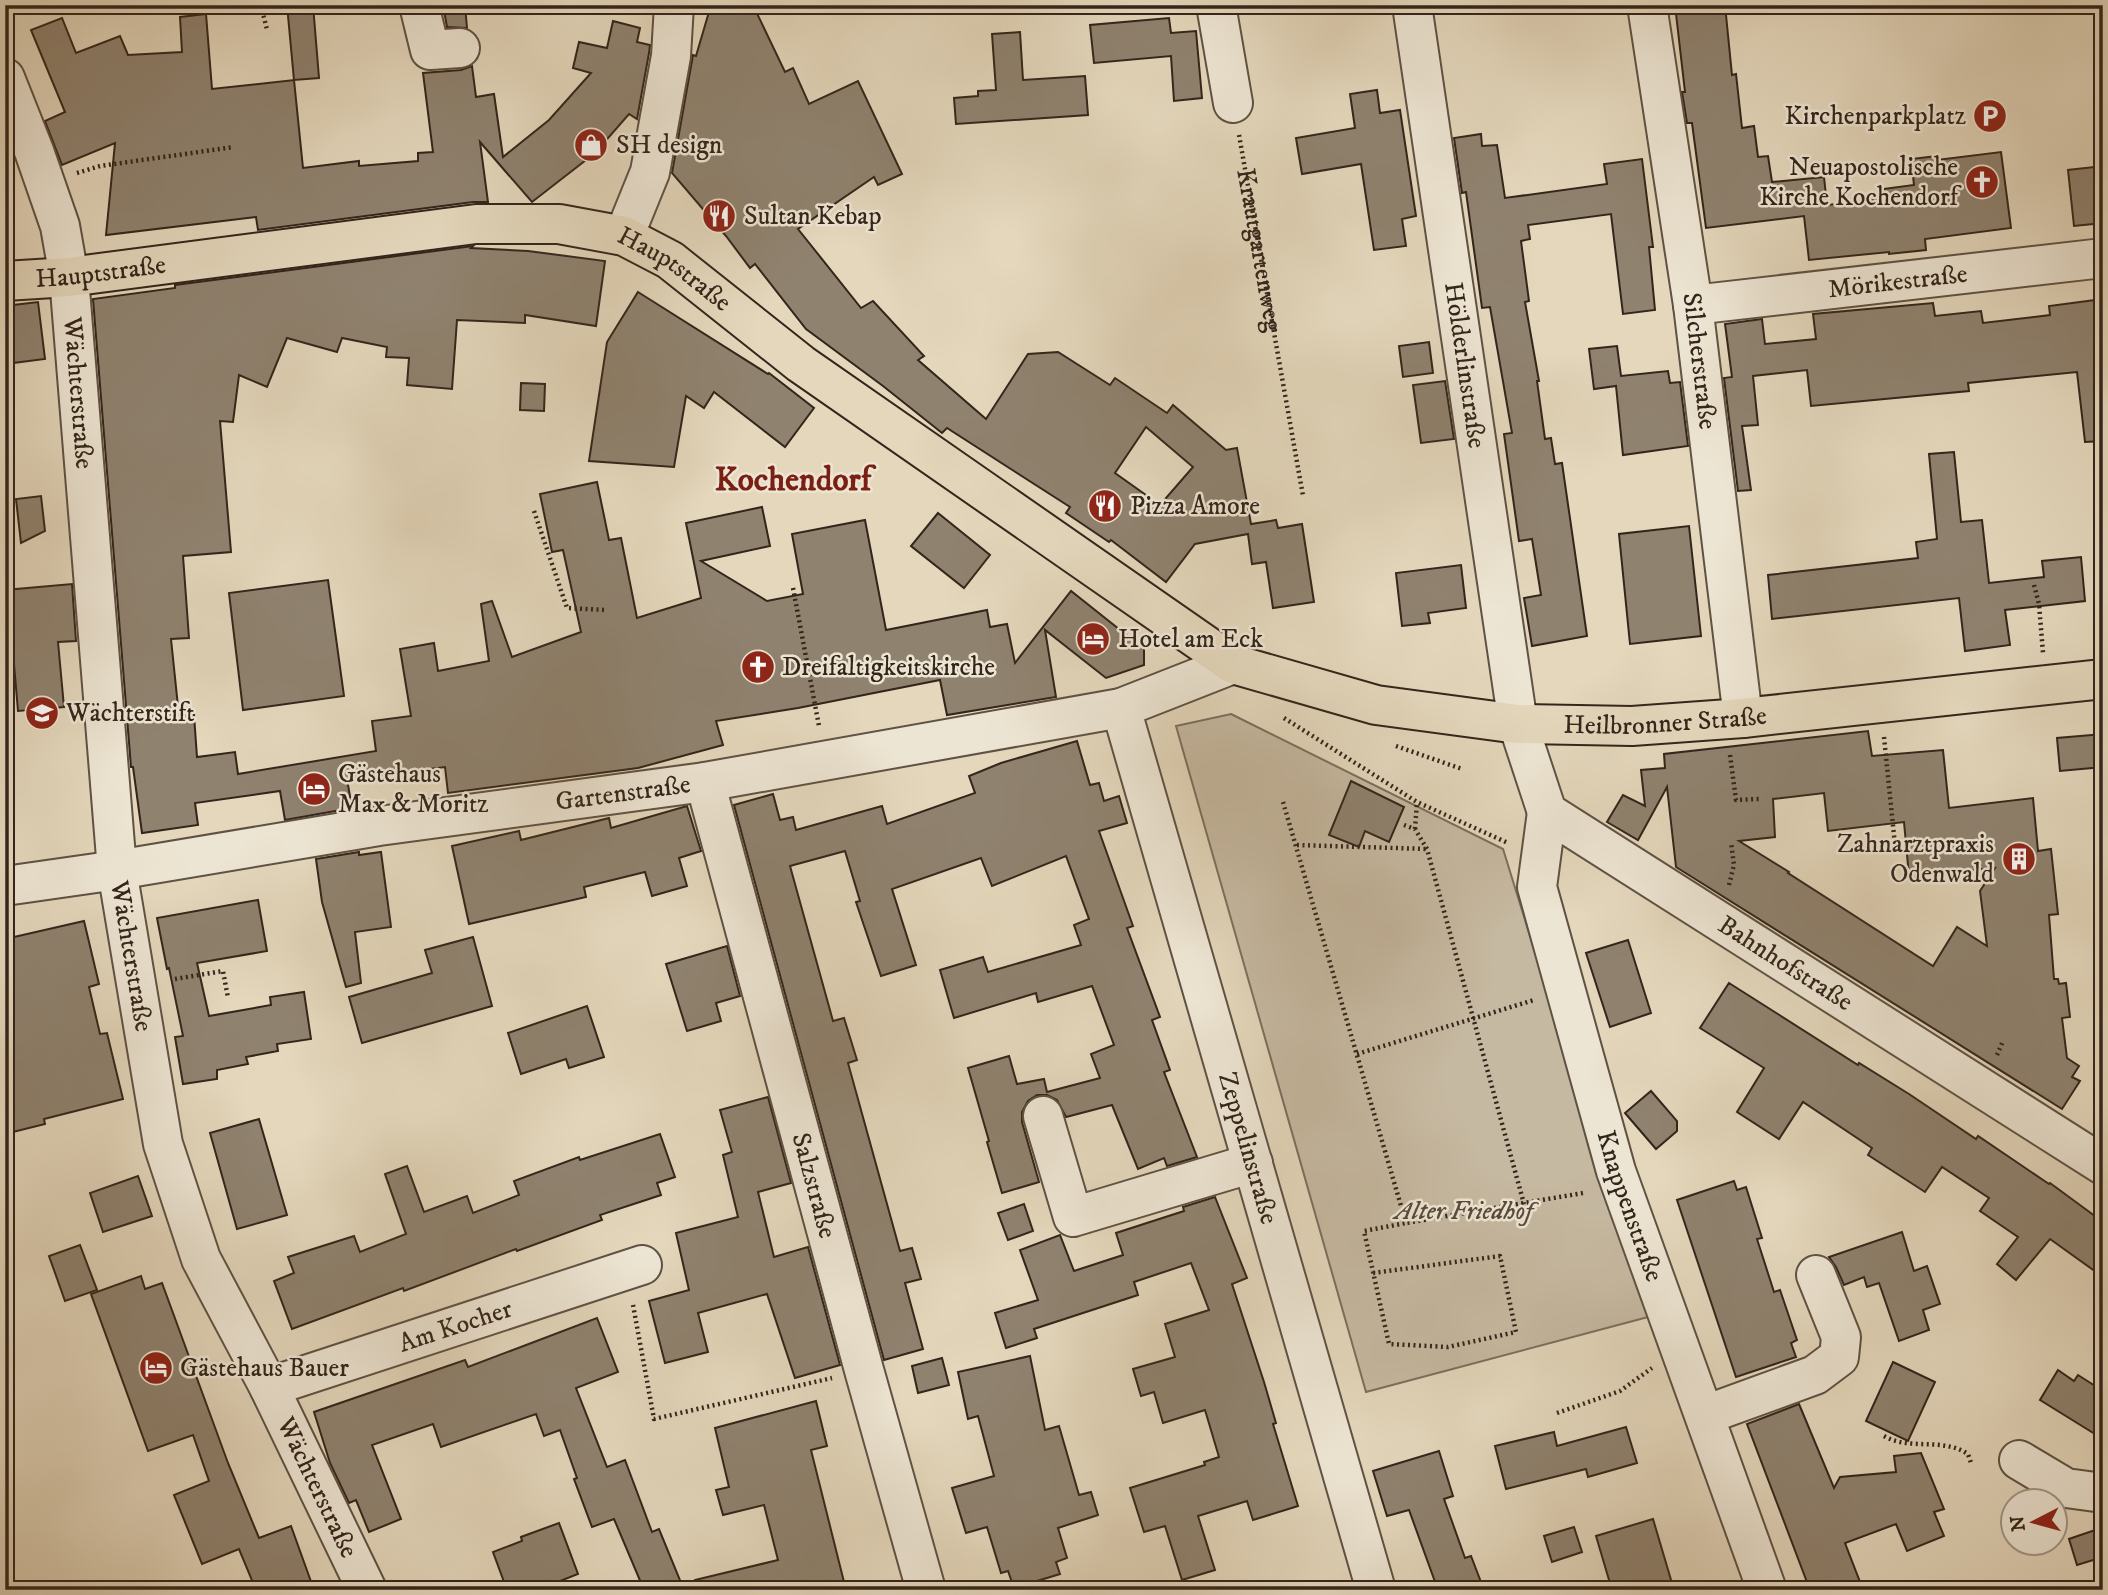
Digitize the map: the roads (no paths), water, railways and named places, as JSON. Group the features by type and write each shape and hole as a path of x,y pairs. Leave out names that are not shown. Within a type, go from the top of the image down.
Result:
{"main road":[{"name":"Hauptstraße","path":"5,281 69,277 476,224 559,223 624,236 670,260 801,363 1233,664"},
{"name":"Heilbronner Straße","path":"1233,664 1376,705 1518,724 1632,726 1734,718 2103,679"}],"street":[{"path":"419,5 430,50 460,48"},
{"path":"624,236 650,172 671,56 674,5"},
{"path":"1216,5 1233,103"},
{"name":"Hölderlinstraße","path":"1412,5 1518,724"},
{"name":"Silcherstraße","path":"1647,5 1693,305 1734,718"},
{"name":"Wächterstraße","path":"5,78 46,182 60,226 69,277 117,870 163,1144 201,1259 270,1387 367,1590"},
{"name":"Mörikestraße","path":"1693,305 2103,258"},
{"name":"Gartenstraße","path":"5,886 379,826 705,782 1121,708 1233,664"},
{"name":"Zeppelinstraße","path":"1121,708 1376,1590"},
{"path":"1518,724 1547,811"},
{"name":"Salzstraße","path":"705,782 926,1590"},
{"name":"Knappenstraße","path":"1547,811 1537,887 1616,1171 1767,1590"},
{"name":"Bahnhofstraße","path":"1547,811 2103,1164"},
{"path":"1042,1116 1073,1217 1253,1163"},
{"name":"Am Kocher","path":"270,1387 635,1268"},
{"path":"1705,1415 1815,1375 1839,1357 1841,1337 1816,1275"},
{"path":"2019,1460 2066,1488 2103,1493"}],"place":[{"name":"Kirchenparkplatz","path":"1990,116"},
{"name":"SH design","path":"591,145"},
{"name":"Neuapostolische Kirche Kochendorf","path":"1982,182"},
{"name":"Sultan Kebap","path":"719,216"},
{"name":"Pizza Amore","path":"1105,506"},
{"name":"Hotel am Eck","path":"1093,639"},
{"name":"Dreifaltigkeitskirche","path":"758,667"},
{"name":"Wächterstift","path":"42,713"},
{"name":"Gästehaus Max & Moritz","path":"314,789"},
{"name":"Zahnarztpraxis Odenwald","path":"2019,859"},
{"name":"Gästehaus Bauer","path":"156,1368"}],"district":[{"name":"Kochendorf","path":"793,480"}],"park label":[{"name":"Alter Friedhof","path":"1464,1211"}]}
